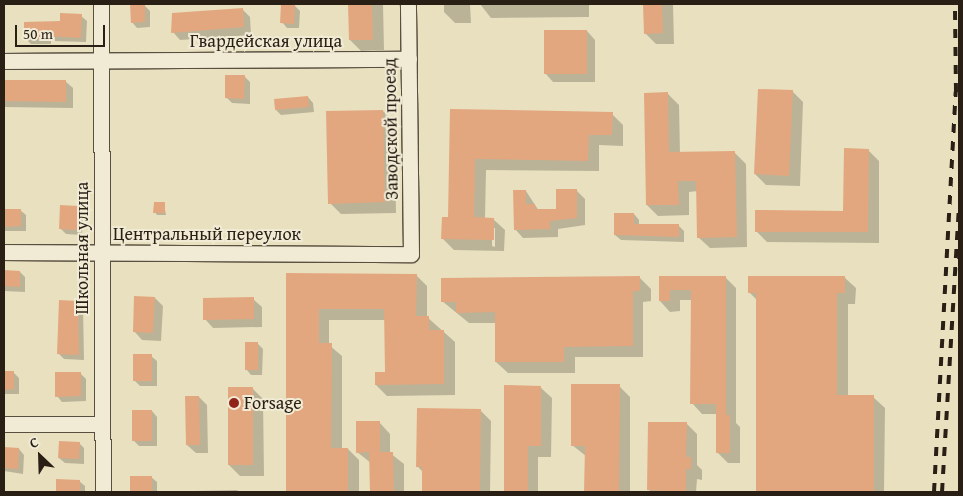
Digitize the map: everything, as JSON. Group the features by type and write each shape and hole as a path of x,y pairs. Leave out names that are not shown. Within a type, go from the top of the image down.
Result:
{"street":[{"name":"Школьная улица","path":"101,4 103,492"},
{"name":"Заводской проезд","path":"408,4 411,254"},
{"name":"Гвардейская улица","path":"4,61 409,59"},
{"name":"Центральный переулок","path":"4,252 411,254"},
{"path":"4,424 102,424"}],"building":[{"path":"130,4 145,4 145,22 131,23"},
{"path":"281,4 295,4 294,24 280,23"},
{"path":"348,4 372,4 373,40 349,40"},
{"path":"643,4 662,4 663,33 644,34"},
{"path":"243,8 244,27 171,33 172,13"},
{"path":"60,13 82,14 81,38 46,36 46,39 24,39 24,22 60,21"},
{"path":"544,30 587,30 587,74 544,74"},
{"path":"225,75 245,75 244,99 225,98"},
{"path":"4,80 66,80 66,102 4,101"},
{"path":"758,89 793,90 789,176 754,174"},
{"path":"668,92 669,152 735,151 737,237 697,238 696,181 678,181 679,205 646,205 644,93"},
{"path":"308,96 309,107 275,110 274,99"},
{"path":"450,109 613,112 612,135 589,135 588,161 475,159 474,217 494,218 494,240 441,239 442,217 448,217"},
{"path":"383,110 385,202 328,204 326,111"},
{"path":"844,148 869,149 868,232 755,232 755,210 843,211"},
{"path":"556,189 577,189 577,218 550,221 550,229 514,230 513,190 526,190 526,204 535,204 535,209 556,209"},
{"path":"154,202 165,202 165,213 153,213"},
{"path":"60,205 78,206 77,230 59,229"},
{"path":"4,209 21,209 21,226 4,227"},
{"path":"614,213 634,213 634,224 679,224 679,237 614,235"},
{"path":"4,270 20,271 20,287 4,286"},
{"path":"286,273 417,274 416,316 429,316 429,330 444,330 444,384 375,385 375,372 385,372 384,309 319,309 319,343 332,343 331,448 348,448 348,492 286,492"},
{"path":"640,276 640,291 633,291 633,346 564,347 564,362 495,362 495,312 456,313 456,302 441,302 441,278"},
{"path":"659,276 726,276 726,415 730,415 730,453 716,453 716,404 690,404 691,290 670,290 670,301 659,301"},
{"path":"748,276 845,276 845,293 837,293 837,395 874,395 874,492 756,492 756,293 748,293"},
{"path":"134,296 155,297 153,333 133,332"},
{"path":"254,297 254,319 203,320 203,298"},
{"path":"59,300 78,301 79,355 57,354"},
{"path":"245,342 258,342 258,370 245,370"},
{"path":"133,354 152,354 152,381 133,381"},
{"path":"4,371 14,371 14,389 4,390"},
{"path":"55,372 81,372 81,396 55,397"},
{"path":"571,384 620,384 619,492 584,492 585,446 571,446"},
{"path":"504,385 541,386 541,446 528,446 528,492 504,492"},
{"path":"228,387 253,387 253,465 228,465"},
{"path":"185,396 199,396 200,445 186,445"},
{"path":"417,408 481,409 480,492 422,492 422,467 416,467"},
{"path":"132,410 152,410 152,441 132,441"},
{"path":"356,421 380,421 380,452 393,452 394,492 370,492 369,452 356,453"},
{"path":"648,422 687,422 686,457 691,457 691,469 686,469 686,492 647,490"},
{"path":"59,441 80,442 79,459 58,458"},
{"path":"4,447 19,448 18,469 4,468"},
{"path":"130,476 152,476 152,492 130,492"},
{"path":"56,479 80,480 80,492 56,492"}],"railway":[{"path":"934,492 956,92 955,4"},
{"path":"942,492 959,207"}],"place":[{"name":"Forsage","path":"234,403"}]}
